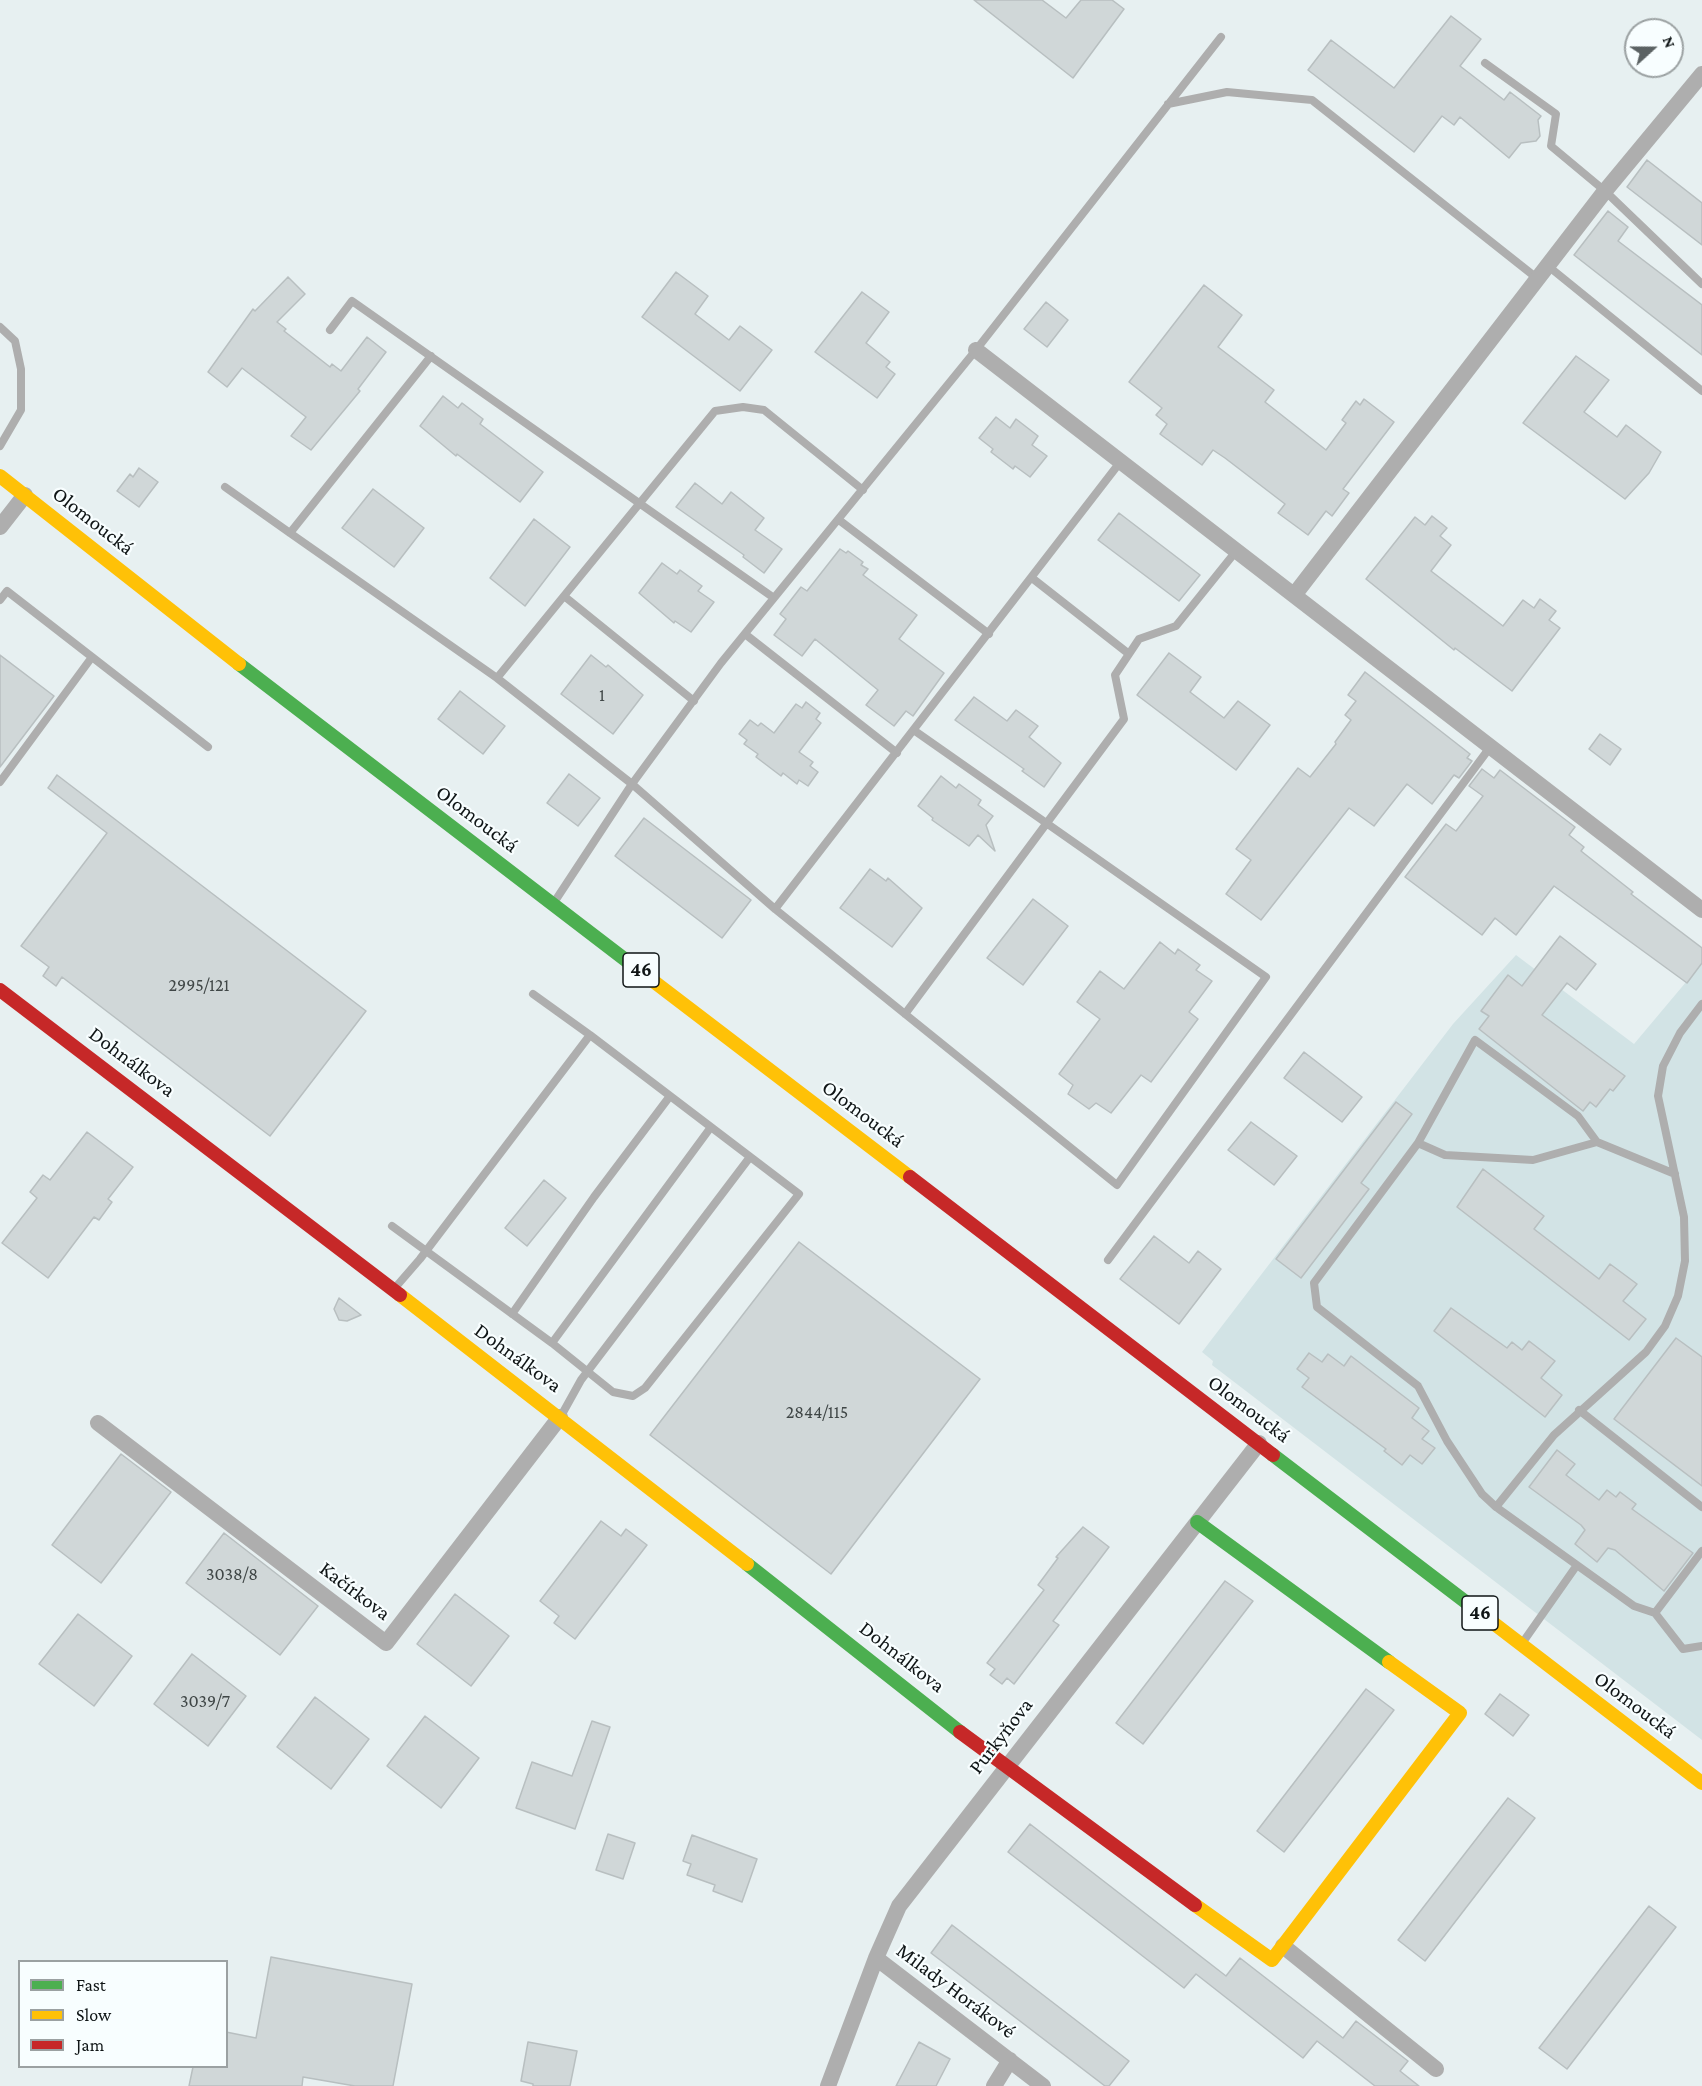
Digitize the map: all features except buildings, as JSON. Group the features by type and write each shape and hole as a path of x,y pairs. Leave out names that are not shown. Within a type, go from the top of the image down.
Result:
{"street":[{"path":"1295,594 1605,191 1702,74"},
{"path":"976,350 1702,909"},
{"name":"Olomoucká","path":"0,476 284,699 1702,1783"},
{"path":"0,527 25,495"},
{"name":"Dohnálkova","path":"0,990 393,1289 431,1321 560,1417 1005,1767"},
{"name":"Kačírkova","path":"98,1423 386,1643 560,1417"},
{"name":"Purkyňova","path":"828,2086 876,1958 899,1906 1005,1767 1260,1443"},
{"path":"1005,1767 1272,1960 1283,1946 1460,1713 1197,1522"},
{"path":"1283,1946 1436,2069"},
{"name":"Milady Horákové","path":"876,1958 1043,2086"},
{"name":"Milady Horákové","path":"994,2086 1010,2060"}],"lane":[{"path":"554,904 632,784 745,634 976,350 1221,37"},
{"path":"1485,63 1556,114 1551,146 1605,191 1702,284"},
{"path":"1168,104 1227,92 1312,100 1702,391"},
{"path":"330,330 352,301 774,598"},
{"path":"0,327 15,341 21,369 21,410 0,446"},
{"path":"290,533 431,356"},
{"path":"497,678 715,411 742,407 764,410 863,490"},
{"path":"775,909 915,731 1121,461"},
{"path":"225,487 497,678 632,784 775,909 1117,1185 1266,977 915,731"},
{"path":"839,520 989,634"},
{"path":"905,1014 1124,719 1115,675 1139,639 1176,626 1237,550"},
{"path":"1032,578 1130,654"},
{"path":"0,600 7,591 208,747"},
{"path":"564,596 694,701"},
{"path":"745,634 897,753"},
{"path":"0,782 92,657"},
{"path":"1107,1260 1491,746"},
{"path":"392,1226 552,1343 613,1392 633,1396 645,1388 799,1194 533,994"},
{"path":"1497,1508 1554,1435 1579,1410 1646,1352 1665,1326 1678,1296 1685,1261 1684,1217 1658,1096 1663,1066 1680,1033 1702,1004"},
{"path":"393,1289 426,1250 590,1035"},
{"path":"1675,1174 1597,1142 1578,1116 1475,1040 1418,1143 1314,1283 1317,1307 1418,1386 1447,1441 1482,1494 1497,1508 1634,1606 1655,1613 1683,1649 1702,1646"},
{"path":"512,1314 594,1197 670,1096"},
{"path":"552,1343 711,1127"},
{"path":"1418,1143 1445,1155 1533,1160 1597,1142"},
{"path":"560,1417 588,1371 750,1157"},
{"path":"1579,1410 1702,1507"},
{"path":"1655,1613 1702,1551"},
{"path":"1521,1645 1577,1566"}],"shaded area":[{"path":"1516,955 1634,1044 1702,963 1702,1740 1212,1365 1213,1361 1202,1352 1453,1024"}],"traffic: fast":[{"path":"239,664 640,971"},
{"path":"1273,1455 1488,1619"},
{"path":"1197,1522 1389,1662"},
{"path":"747,1564 960,1732"}],"traffic: slow":[{"path":"0,476 239,664"},
{"path":"640,971 910,1177"},
{"path":"400,1295 747,1564"},
{"path":"1488,1619 1702,1783"},
{"path":"1195,1905 1272,1960 1460,1713 1389,1662"}],"traffic: jam":[{"path":"0,990 400,1295"},
{"path":"910,1177 1273,1455"},
{"path":"960,1732 1195,1905"}]}
